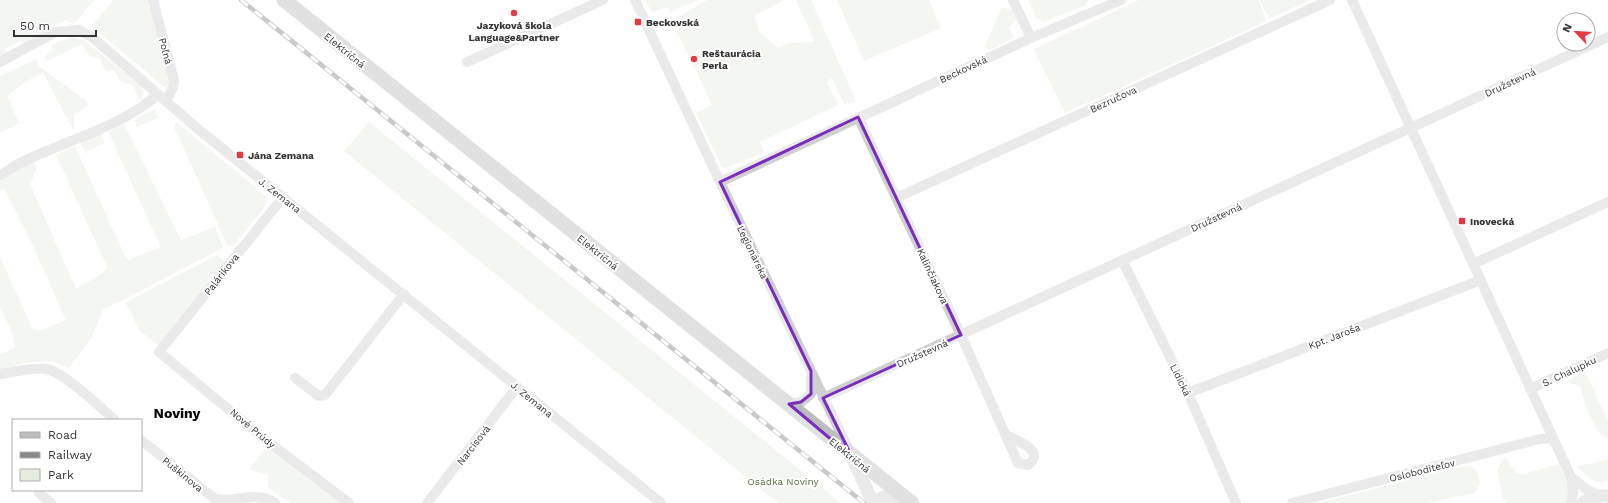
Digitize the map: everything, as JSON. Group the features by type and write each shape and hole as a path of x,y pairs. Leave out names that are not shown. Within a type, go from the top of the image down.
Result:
{"main road":[{"name":"Električná","path":"284,0 910,502"}],"street":[{"name":"Poľná","path":"153,0 174,80 173,87 166,101"},
{"path":"468,62 603,0"},
{"name":"Legionárska","path":"635,0 873,503"},
{"path":"1013,0 1031,38"},
{"name":"Beckovská","path":"720,182 1031,38 1121,0"},
{"name":"Bezručova","path":"896,198 1330,0"},
{"path":"1352,0 1530,389 1572,477 1573,492 1571,503"},
{"name":"J. Zemana","path":"0,62 56,32 80,30 92,37 166,101 283,197 660,503"},
{"name":"Družstevná","path":"823,398 1608,37"},
{"path":"0,175 18,164 122,118 146,104 158,94"},
{"name":"Kalinčiakova","path":"858,117 961,335 1006,435"},
{"name":"Palárikova","path":"159,352 283,197"},
{"path":"1473,264 1608,202"},
{"name":"Lidická","path":"1122,260 1188,393 1236,503"},
{"name":"Kpt. Jaroša","path":"1188,393 1480,280"},
{"path":"295,378 319,396 325,394 404,294"},
{"name":"Nové Prúdy","path":"159,352 268,441 349,503"},
{"name":"S. Chalupku","path":"1530,389 1608,353"},
{"path":"0,374 47,369 59,374 115,419"},
{"path":"789,404 801,402 811,394 811,371"},
{"name":"Narcisová","path":"427,503 517,387"},
{"name":"Osloboditeľov","path":"1292,503 1540,439 1553,438"},
{"name":"Puškinova","path":"142,441 215,499 230,501 253,497 265,498 275,503"},
{"path":"1572,477 1586,489 1605,496"},
{"path":"39,493 51,503"},
{"path":"880,503 880,499 885,496 893,496 910,502"},
{"path":"1583,503 1589,498 1605,496"}],"highlighted area":[{"path":"858,117 961,335 823,398 852,457 789,404 801,402 811,394 811,371 720,182"}],"green space":[{"path":"0,0 94,0 74,24 66,20 46,30 43,35 27,45 20,41 4,49 8,53 0,56"},
{"path":"113,0 150,0 171,79 166,88 95,29 94,24"},
{"path":"645,0 698,0 671,12 668,7 652,12"},
{"path":"707,0 784,0 754,16 760,33 778,48 788,43 815,42 796,0 811,0 856,101 844,104 832,78 827,82 838,105 760,142 764,152 725,168 722,166 696,113 712,105 672,21"},
{"path":"837,0 929,0 941,28 864,61"},
{"path":"1028,0 1088,0 1086,5 1044,22 1036,17"},
{"path":"1139,0 1258,0 1267,21 1065,113 1034,49"},
{"path":"1260,0 1310,0 1269,19"},
{"path":"1002,7 1023,13 1009,28 1014,37 991,50 984,48"},
{"path":"71,37 84,40 139,84 144,93 140,100 132,84 121,82 114,70 106,71 99,58 89,56 82,44 47,61 45,57 47,53 53,50 51,45"},
{"path":"36,59 39,66 85,100 88,106 74,114 74,131 43,73 27,81 7,96 19,123 0,133 0,76"},
{"path":"155,109 158,118 137,127 134,119"},
{"path":"176,122 268,198 264,208 233,246 227,245 174,127"},
{"name":"Osádka Noviny","path":"369,122 841,503 778,503 344,151"},
{"path":"124,124 181,240 215,227 223,248 103,310 91,339 69,368 52,361 24,363 0,370 0,354 15,348 12,333 0,307 0,257 32,328 39,331 66,320 33,246 4,189 0,191 0,177 33,162 37,168 30,184 76,289 103,273 107,267 56,155 75,146 125,256 129,260 161,247 108,132"},
{"path":"101,133 105,143 85,152 81,142"},
{"path":"217,255 226,262 160,346 140,331 125,303"},
{"path":"1582,373 1587,376 1608,420 1608,438 1603,436 1594,425 1580,387 1566,381"},
{"path":"268,446 344,503 290,503 268,487 268,475 249,469"},
{"path":"1505,456 1516,473 1524,474 1559,464 1569,488 1567,503 1507,503 1503,499 1497,469"},
{"path":"1608,460 1608,480 1599,482 1591,479 1578,466"},
{"path":"1464,466 1472,467 1478,473 1480,484 1475,493 1428,503 1318,503"}],"railway":[{"path":"241,0 864,503"}],"place":[{"name":"Jazyková škola Language&Partner","path":"514,13"},
{"name":"Beckovská","path":"638,22"},
{"name":"Reštaurácia Perla","path":"694,59"},
{"name":"Jána Zemana","path":"240,155"},
{"name":"Inovecká","path":"1462,221"}],"district":[{"name":"Noviny","path":"177,413"}]}
